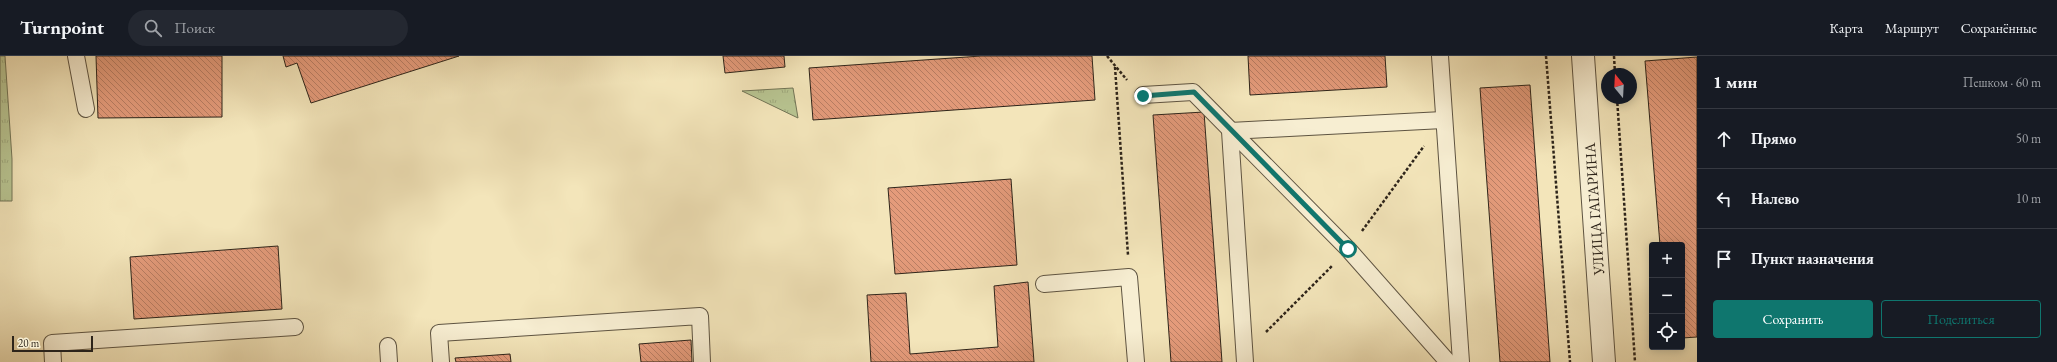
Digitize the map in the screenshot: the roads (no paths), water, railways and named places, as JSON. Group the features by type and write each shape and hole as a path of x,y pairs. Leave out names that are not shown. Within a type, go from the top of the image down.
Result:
{"street":[{"name":"УЛИЦА ГАГАРИНА","path":"1583,56 1604,362"}],"lane":[{"path":"76,56 86,109"},
{"path":"1440,56 1443,120 1461,362"},
{"path":"1143,96 1194,92 1230,131 1348,249 1448,362"},
{"path":"1230,131 1443,120"},
{"path":"1230,131 1245,362"},
{"path":"1044,284 1129,277 1136,362"},
{"path":"442,362 439,333 700,316 702,362"},
{"path":"54,362 52,343 295,327"},
{"path":"388,346 389,362"}]}
